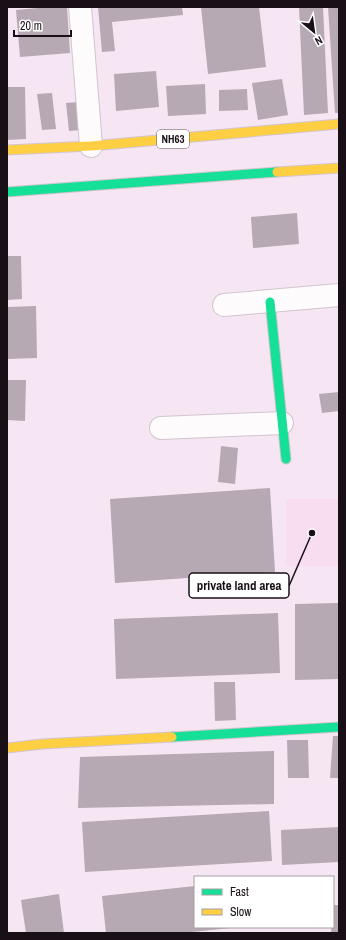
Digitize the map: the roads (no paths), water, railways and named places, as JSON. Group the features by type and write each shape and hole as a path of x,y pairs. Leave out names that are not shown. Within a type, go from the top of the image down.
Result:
{"main road":[{"name":"NH63","path":"7,150 91,146 339,124"},
{"path":"7,192 339,168"},
{"path":"270,302 286,459"},
{"path":"7,748 42,744 339,727"}],"street":[{"path":"80,7 91,146"},
{"path":"224,305 339,295"},
{"path":"161,428 282,422"}],"place":[{"name":"private land area","path":"312,533"}]}
